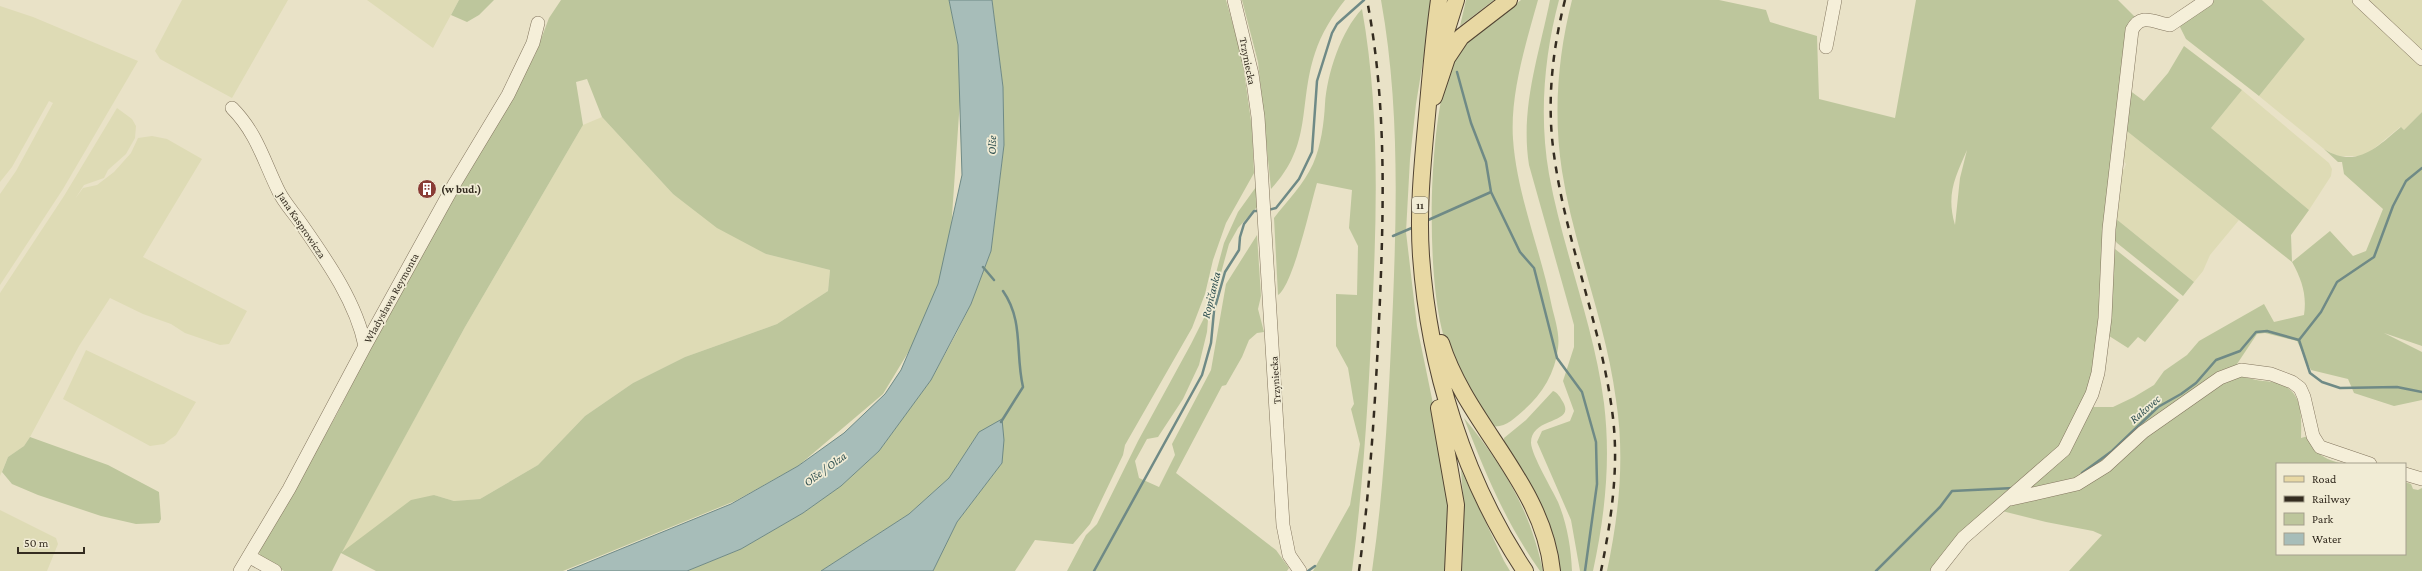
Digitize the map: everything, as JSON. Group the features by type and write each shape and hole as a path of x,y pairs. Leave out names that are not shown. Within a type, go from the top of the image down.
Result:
{"main road":[{"path":"1426,122 1430,68 1439,0"},
{"name":"11","path":"1456,0 1435,69 1426,122 1420,229 1427,312 1438,369 1451,418 1485,500 1522,567"},
{"path":"1426,122 1441,74 1452,49 1461,36 1472,26 1509,0"},
{"path":"1427,312 1424,335 1446,443 1456,505 1453,571"},
{"path":"1427,312 1438,332 1455,380 1533,505 1545,536 1552,571"}],"street":[{"name":"Trzyniecka","path":"1234,0 1252,74 1258,118 1283,525 1289,555 1300,570"},
{"path":"1826,48 1835,0"},
{"path":"1937,571 1964,538 2049,465 2064,450 2092,394 2098,373 2106,318 2109,229 2132,30 2142,19 2170,26 2207,0"},
{"path":"2359,0 2422,59"},
{"name":"Władysława Reymonta","path":"240,571 250,557 330,414 365,346 455,183 508,95 533,42 538,23"},
{"name":"Jana Kasprowicza","path":"232,108 240,116 263,152 286,203 325,259 348,301 360,329 365,346"},
{"path":"2012,496 2077,484 2106,466 2143,432 2220,378 2242,370 2276,375 2292,382 2300,388 2304,397 2313,436 2320,447 2367,463"},
{"path":"2406,474 2422,479"},
{"path":"250,557 276,571"}],"shaded area":[{"path":"182,0 288,0 232,98 160,59 155,51"},
{"path":"367,0 459,0 433,48"},
{"path":"2262,0 2354,0 2422,63 2422,112 2404,130 2400,127 2371,151 2361,156 2337,156 2324,149 2259,96 2305,39"},
{"path":"2365,0 2422,0 2422,53"},
{"path":"0,6 33,17 138,61 63,189 0,285 0,194 16,171 53,103 49,101 12,167 0,182"},
{"path":"2242,90 2329,163 2332,169 2331,176 2309,210 2211,128"},
{"path":"117,108 132,119 136,126 135,138 126,154 108,170 104,178 84,185 75,199 83,188 97,185 114,172 131,153 138,138 152,136 167,139 202,159 143,257 247,311 229,344 220,345 185,333 171,324 143,314 110,298 79,346 30,437 24,446 8,457 0,476 0,293 64,196"},
{"path":"602,117 673,194 766,254 830,270 828,291 777,324 685,357 633,383 585,416 538,465 480,499 454,501 434,495 341,553 465,327 583,125"},
{"path":"2123,128 2239,220 2210,255 2203,271 2194,282 2115,218 2119,171 2124,169 2126,164 2122,159"},
{"path":"86,350 196,402 176,435 164,444 150,446 63,399"},
{"path":"0,510 56,538 58,544 47,571 0,571"}],"green space":[{"path":"459,0 494,0 479,15 467,22 451,15"},
{"path":"561,0 949,0 958,45 960,100 947,288 883,394 798,466 735,501 563,571 376,571 341,553 332,571 284,571 261,559 259,552 337,414 376,337 535,55 549,18","holes":["587,79 602,117 673,194 717,228 766,254 830,270 828,291 777,324 685,357 633,383 585,416 538,465 480,499 454,501 434,495 411,500 342,552 465,327 583,125 576,82"]},
{"path":"992,0 1226,0 1242,57 1252,128 1254,173 1226,223 1213,260 1205,294 1192,328 1125,445 1123,455 1090,524 1073,544 1035,540 1015,571 933,571 957,522 1002,463 979,432 949,478 909,514 821,571 687,571 741,549 803,513 841,486 879,451 931,380 956,334 971,304 991,251 1004,145 1003,87"},
{"path":"1242,0 1345,0 1328,25 1315,53 1310,72 1299,140 1284,173 1271,189 1258,62"},
{"path":"1381,0 1433,0 1416,104 1410,159 1406,232 1417,326 1444,457 1449,526 1445,571 1372,571 1386,437 1393,302 1396,188 1394,113 1391,75"},
{"path":"1466,0 1494,0 1460,26"},
{"path":"1521,0 1538,0 1516,87 1513,122 1515,160 1524,202 1557,327 1558,343 1551,374 1537,397 1513,419 1496,427 1491,426 1451,356 1440,320 1435,287 1432,250 1433,170 1436,132 1441,99 1448,73 1454,61 1465,41 1476,30"},
{"path":"1550,0 1559,0 1550,43 1545,87 1544,131 1546,152 1555,203 1593,345 1604,403 1606,425 1606,488 1601,529 1593,571 1580,571 1571,520 1537,442 1542,431 1570,421 1574,411 1563,381 1574,347 1574,325 1529,165 1527,144 1527,123 1532,82"},
{"path":"1572,0 1719,0 1766,10 1770,22 1817,36 1819,99 1895,118 1916,0 2118,0 2136,18 2101,293 2092,407 2113,407 2134,397 2154,385 2164,371 2187,355 2199,341 2264,304 2274,322 2304,315 2305,301 2303,288 2299,275 2292,262 2330,231 2353,256 2366,251 2383,209 2344,174 2342,162 2338,162 2324,149 2335,155 2346,157 2365,153 2383,142 2401,127 2404,130 2422,112 2422,346 2384,333 2422,352 2422,400 2394,406 2354,393 2348,379 2311,370 2297,341 2265,333 2257,334 2229,376 2238,376 2276,383 2285,386 2292,391 2297,398 2301,416 2301,438 2308,436 2314,448 2321,455 2340,463 2276,463 2276,555 2406,555 2406,482 2411,484 2413,489 2418,490 2422,488 2422,571 2069,571 2102,535 2093,531 2046,522 2002,511 1933,571 1607,571 1615,528 1619,486 1619,422 1605,342 1574,228 1562,171 1559,150 1558,85 1563,42","holes":["1967,150 1960,178 1955,225 1951,204 1953,186"]},
{"path":"2213,0 2262,0 2305,39 2259,96 2186,39 2180,27 2183,22"},
{"path":"1362,9 1368,45 1374,117 1376,188 1368,399 1363,468 1352,571 1313,571 1350,505 1360,444 1351,409 1354,404 1348,368 1336,346 1336,294 1357,295 1358,246 1349,228 1352,190 1317,183 1290,277 1278,295 1274,218 1300,185 1313,164 1322,134 1326,92 1336,54 1354,18"},
{"path":"2184,46 2242,90 2211,128 2309,210 2291,235 2292,262 2123,128 2129,90 2144,101 2168,73"},
{"path":"1256,187 1257,207 1238,228 1229,244 1208,320 1207,332 1199,365 1183,399 1158,437 1147,439 1135,461 1139,478 1159,487 1175,455 1172,444 1211,370 1226,284 1257,235 1261,296 1258,309 1264,332 1257,333 1249,340 1242,357 1226,385 1222,386 1176,473 1276,550 1289,568 1287,571 1067,571 1086,535 1097,524 1138,441 1204,318 1224,243 1238,212"},
{"path":"2115,218 2194,282 2183,296 2117,243 2113,238"},
{"path":"2115,249 2179,300 2145,342 2138,337 2128,348 2106,334 2113,250"},
{"path":"1553,391 1558,394 1563,402 1565,409 1563,414 1559,418 1538,428 1533,434 1531,443 1535,456 1558,502 1564,519 1570,544 1572,571 1559,571 1552,536 1542,506 1504,443 1504,438 1526,420"},
{"path":"1464,418 1503,471 1514,490 1531,528 1543,571 1540,571 1528,553 1497,497"},
{"path":"30,437 108,465 159,492 161,519 159,523 136,524 101,516 38,495 12,484 2,472 8,457 24,446"},
{"path":"1461,470 1510,571 1462,571 1464,510"}],"water":[{"path":"949,0 992,0 1003,87 1004,145 991,251 971,304 931,380 879,451 841,486 803,513 741,549 687,571 567,571 731,504 798,466 844,433 885,394 901,370 938,284 962,175 958,45"},
{"path":"1002,419 1004,440 1002,463 957,522 933,571 821,571 909,514 949,478 979,432"}],"waterway":[{"name":"Ropičanka","path":"1268,210 1276,208 1299,179 1312,152 1317,81 1332,33 1337,24 1364,0"},
{"path":"1457,72 1471,123 1486,162 1491,192 1520,252 1534,268 1557,358 1582,392 1596,442 1597,484 1585,571"},
{"path":"2299,340 2321,312 2337,282 2374,257 2393,206 2406,181 2422,168"},
{"path":"1426,221 1491,192"},
{"name":"Ropičanka","path":"1094,571 1202,375 1211,343 1214,311 1225,272 1239,250 1240,237 1244,224 1254,211 1259,211"},
{"path":"1393,236 1414,227"},
{"path":"983,267 994,280"},
{"path":"1001,422 1023,387 1014,314 1010,302 1003,291"},
{"name":"Rakovec","path":"2082,473 2112,451 2158,407 2181,394 2196,383 2216,360 2240,351 2256,332 2267,331 2299,340"},
{"name":"Rakovec","path":"2299,340 2310,373 2322,382 2340,388 2397,387 2422,392"},
{"name":"Rakovec","path":"1876,571 1940,507 1952,491 2014,488"},
{"path":"1308,571 1315,566"}],"railway":[{"path":"1359,571 1367,503 1372,435 1378,333 1383,186 1381,111 1378,74 1367,0"},
{"path":"1565,0 1557,36 1552,73 1551,129 1553,147 1565,215 1601,350 1608,384 1615,437 1613,495 1601,571"}],"place":[{"name":"(w bud.)","path":"427,189"}],"water label":[{"name":"Olše","path":"992,145"},
{"name":"Olše / Olza","path":"825,469"}]}
